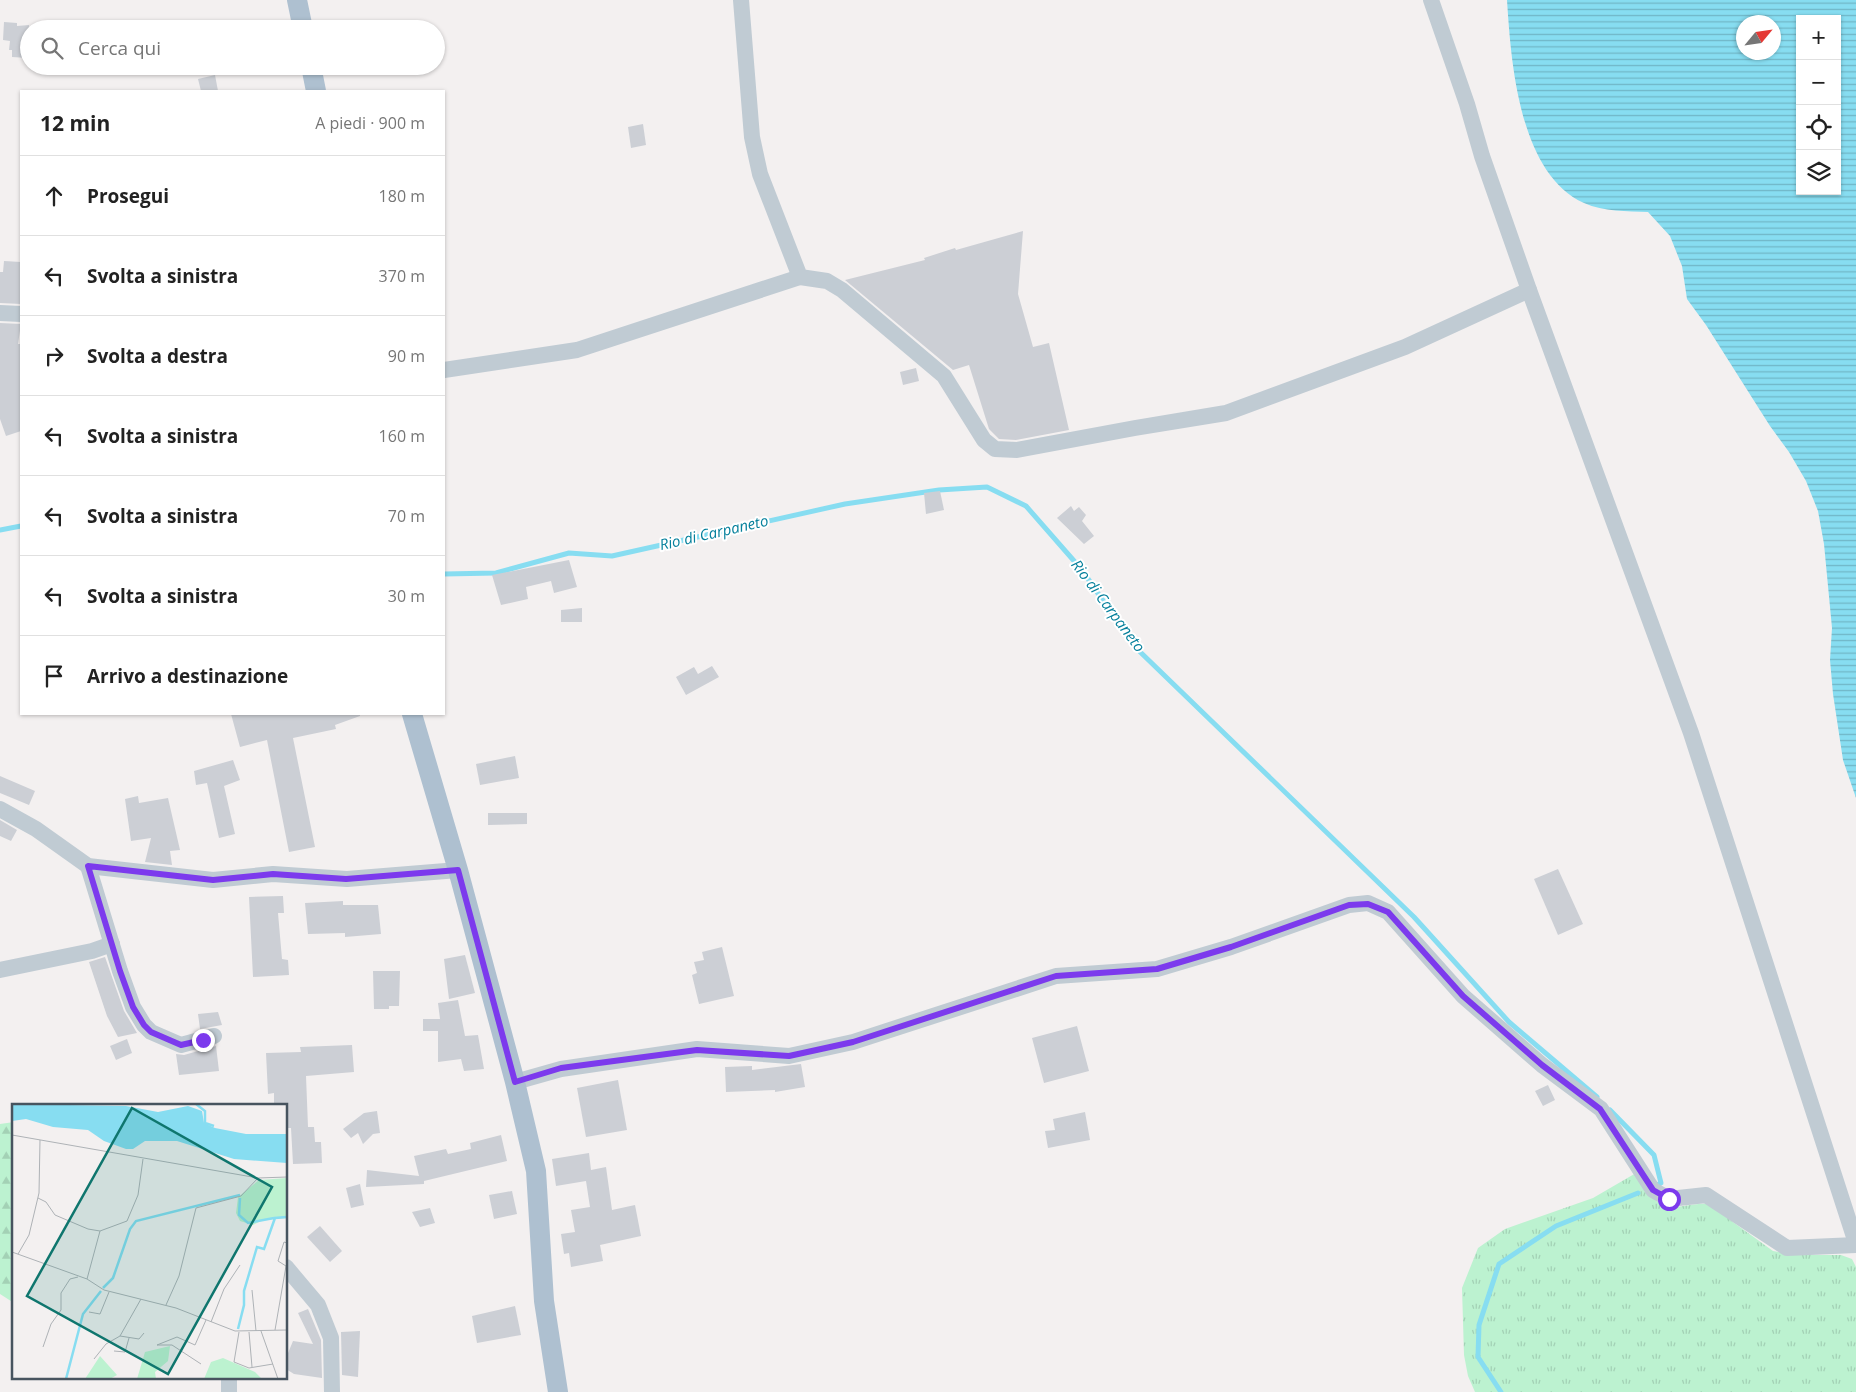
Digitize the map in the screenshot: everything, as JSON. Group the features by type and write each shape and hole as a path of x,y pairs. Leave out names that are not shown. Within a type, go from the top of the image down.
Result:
{"main road":[{"path":"297,0 301,20"},
{"path":"313,75 316,90"},
{"path":"412,715 458,870 515,1082 536,1171 544,1301 558,1392"}],"street":[{"path":"741,0 752,137 760,174 800,276"},
{"path":"515,1082 561,1068 697,1050 789,1056 853,1042 1056,976 1157,969 1231,947 1349,905 1368,904 1388,912 1463,996 1542,1065 1600,1109 1653,1190 1669,1199 1706,1195 1787,1248 1856,1244 1691,733 1529,290 1482,156 1467,104 1431,0"},
{"path":"445,370 577,350 800,276 827,281 842,290 944,376 984,440 995,449 1017,450 1226,413 1405,347 1529,290"},
{"path":"0,313 20,314"},
{"path":"0,809 36,829 88,866 213,880 273,874 346,879 458,870"},
{"path":"88,866 133,1007 144,1025 151,1032 181,1045 214,1036"},
{"path":"0,970 92,951 112,944"},
{"path":"288,1269 318,1305 330,1338 332,1392"}],"green space":[{"path":"12,1122 12,1302 0,1294 0,1124"},
{"path":"1636,1173 1651,1196 1662,1205 1676,1207 1708,1204 1773,1251 1796,1255 1841,1255 1852,1259 1856,1267 1856,1392 1475,1392 1468,1376 1464,1355 1462,1288 1478,1248 1505,1229 1593,1198"}],"water":[{"path":"1507,0 1856,0 1856,798 1843,760 1833,694 1830,660 1832,628 1824,544 1818,511 1806,481 1706,325 1687,299 1682,266 1670,236 1648,212 1608,210 1584,203 1562,188 1545,168 1532,142 1523,114 1512,54"}],"building":[{"path":"4,22 17,23 17,26 20,26 20,58 12,57 12,50 9,50 10,41 3,40"},
{"path":"215,75 218,90 201,90 198,79"},
{"path":"643,124 646,145 631,148 628,127"},
{"path":"1023,231 1018,294 1033,347 1049,343 1069,430 1016,440 999,439 989,429 969,365 953,370 845,280 925,260 924,258 955,248 956,250"},
{"path":"4,261 20,262 20,304 0,303 0,272 3,272"},
{"path":"0,323 20,324 18,344 20,344 20,431 6,436 0,419"},
{"path":"916,368 919,381 903,385 900,372"},
{"path":"940,491 944,510 926,514 924,493"},
{"path":"1071,506 1074,511 1079,507 1086,515 1082,521 1094,536 1084,544 1057,518"},
{"path":"569,560 577,587 554,593 551,581 526,587 528,599 501,605 492,575"},
{"path":"582,608 582,622 561,622 561,610"},
{"path":"712,666 719,677 686,695 676,677 694,667 698,674"},
{"path":"231,715 360,715 335,725 336,729 293,738 315,847 289,852 267,740 240,747"},
{"path":"515,756 519,778 480,785 476,764"},
{"path":"233,760 240,780 224,786 235,834 219,838 207,783 196,785 194,771"},
{"path":"0,776 35,791 29,805 0,793"},
{"path":"138,796 139,803 168,798 180,850 170,851 172,865 145,862 151,838 131,841 125,799"},
{"path":"488,813 527,813 527,824 488,825"},
{"path":"0,820 17,830 11,841 0,836"},
{"path":"1558,869 1583,924 1558,935 1534,879"},
{"path":"283,896 284,913 278,913 282,959 288,960 289,975 253,977 249,897"},
{"path":"343,901 343,905 378,905 381,934 345,937 345,933 308,934 305,903"},
{"path":"722,947 734,996 699,1004 692,975 697,973 694,962 704,960 702,952"},
{"path":"465,955 475,993 449,999 444,959"},
{"path":"105,957 124,1011 137,1033 118,1037 107,1016 89,962"},
{"path":"373,971 400,971 399,1006 389,1006 389,1009 374,1009"},
{"path":"458,1000 465,1036 478,1035 484,1069 464,1071 461,1059 438,1062 438,1031 423,1031 423,1019 440,1019 438,1003"},
{"path":"218,1012 222,1025 200,1029 198,1014"},
{"path":"1077,1026 1089,1071 1044,1083 1032,1038"},
{"path":"127,1039 132,1053 116,1060 110,1046"},
{"path":"352,1045 354,1072 306,1076 308,1127 314,1127 315,1142 321,1142 322,1163 293,1164 291,1128 288,1128 288,1104 274,1104 274,1093 268,1094 266,1053 301,1052 300,1047"},
{"path":"216,1046 219,1071 179,1075 176,1054 184,1055"},
{"path":"801,1064 805,1087 775,1092 775,1090 726,1092 725,1067 752,1066 752,1070"},
{"path":"618,1080 627,1130 586,1137 577,1088"},
{"path":"1548,1085 1555,1100 1543,1106 1535,1091"},
{"path":"377,1111 380,1133 373,1134 363,1144 358,1133 351,1138 343,1129 364,1113"},
{"path":"1085,1112 1090,1140 1048,1148 1045,1131 1055,1130 1053,1119"},
{"path":"501,1135 507,1161 424,1181 424,1184 366,1187 367,1170 419,1176 414,1156 446,1149 448,1154 471,1149 470,1143"},
{"path":"589,1153 591,1170 606,1167 612,1210 635,1205 641,1236 600,1245 603,1261 571,1267 569,1253 564,1254 561,1234 575,1232 571,1210 590,1207 586,1181 556,1186 552,1159"},
{"path":"360,1184 364,1205 351,1208 346,1188"},
{"path":"512,1191 517,1214 494,1219 489,1195"},
{"path":"430,1208 435,1223 420,1227 412,1212"},
{"path":"320,1226 342,1251 330,1262 307,1237"},
{"path":"515,1306 521,1335 477,1343 472,1316"},
{"path":"308,1309 321,1340 322,1378 294,1374 288,1370 288,1353 293,1341 313,1344 298,1313"},
{"path":"360,1331 358,1377 342,1375 341,1332"}],"waterway":[{"name":"Rio di Carpaneto","path":"445,574 496,573 569,553 612,556 845,504 939,490 987,487 1026,506 1082,570 1134,646 1414,917 1509,1022 1597,1097"},
{"name":"Rio di Carpaneto","path":"0,530 20,526"},
{"name":"Rio di Carpaneto","path":"1610,1110 1654,1155 1661,1183 1653,1187"},
{"name":"Rio di Carpaneto","path":"1501,1392 1478,1357 1479,1325 1499,1264 1556,1226 1638,1193"}],"route":[{"path":"203,1040 181,1045 151,1032 144,1025 133,1007 120,971 88,866 213,880 273,874 346,879 458,870 515,1082 561,1068 697,1050 789,1056 853,1042 1056,976 1157,969 1231,947 1349,905 1368,904 1388,912 1463,996 1542,1065 1600,1109 1653,1190 1669,1199"}]}
